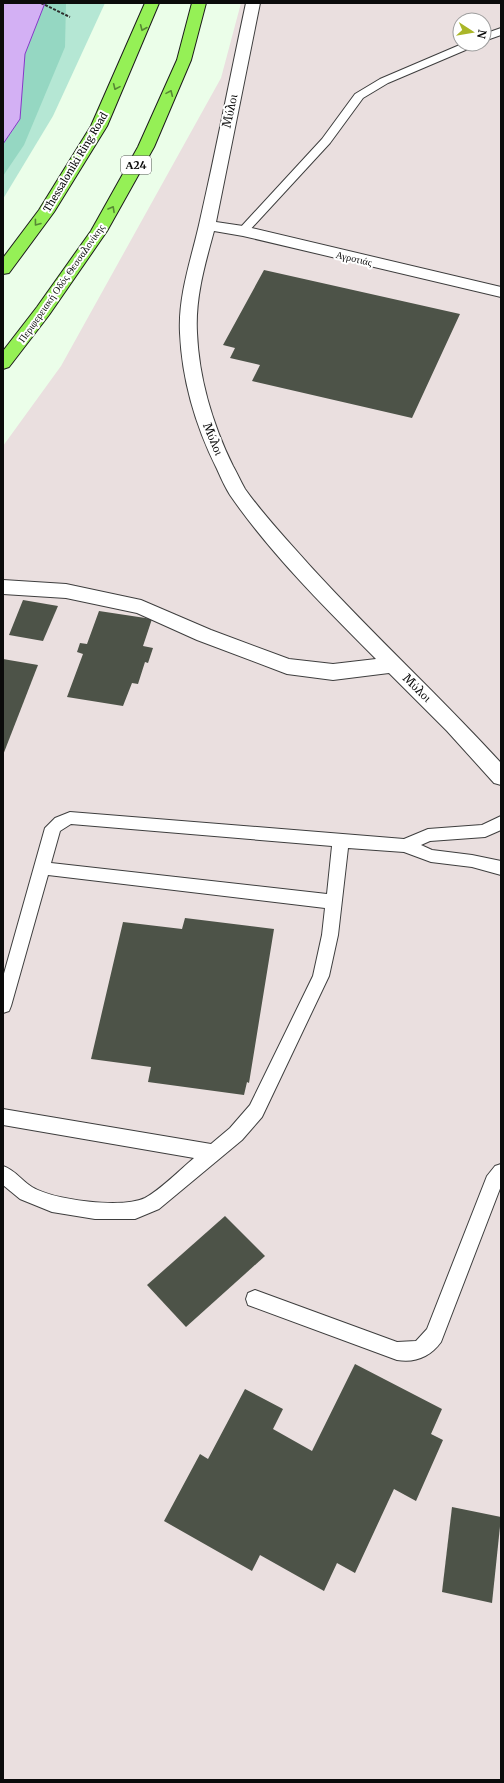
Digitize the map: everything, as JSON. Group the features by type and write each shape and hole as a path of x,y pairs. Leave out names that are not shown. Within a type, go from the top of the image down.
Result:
{"highway":[{"name":"Thessaloniki Ring Road","path":"3,269 46,212 99,126 152,3"},
{"name":"Περιφερειακή Οδός Θεσσαλονίκης","path":"3,363 43,311 99,231 146,147 184,60 199,3"}],"street":[{"name":"Μύλοι","path":"253,3 207,225 192,284 188,332 195,382 203,416 237,491 276,540 392,665 454,725 501,777"},
{"name":"Αγροτιάς","path":"207,225 243,231 501,292"},
{"path":"3,587 28,587 66,591 141,607 236,648 274,662 293,667 333,672 392,665"}],"lane":[{"path":"243,231 326,141 359,96 384,81 452,52"},
{"path":"3,1006 53,828 70,818 405,846 431,856 472,861 501,868"},
{"path":"405,846 428,835 484,831 501,822"},
{"path":"3,1174 26,1193 52,1204 78,1210 125,1212 144,1208 153,1203 236,1134 256,1111 312,999 324,965 330,934 341,840"},
{"path":"42,868 334,902"},
{"path":"3,1117 215,1153"},
{"path":"255,1299 397,1351 408,1353 419,1350 429,1344 434,1335 493,1182 501,1172"}],"path":[{"path":"41,3 70,17"}],"shaded area":[{"path":"3,3 66,3 65,47 24,145 3,176"},
{"path":"3,3 45,3 25,54 20,119 3,144"},
{"path":"241,3 501,3 501,1780 3,1780 3,446 61,366 221,78"}],"green space":[{"path":"3,3 105,3 53,116 3,199"}],"building":[{"path":"264,270 460,314 412,418 252,381 260,365 230,358 235,348 223,345"},
{"path":"23,600 58,606 43,641 9,635"},
{"path":"99,611 152,619 143,646 153,648 148,663 145,662 138,684 132,683 123,706 67,697 83,654 77,652 80,643 87,644"},
{"path":"3,659 38,665 3,755"},
{"path":"185,918 274,929 249,1083 247,1082 244,1095 148,1082 151,1067 91,1059 123,922 182,929"},
{"path":"225,1216 265,1256 186,1327 147,1285"},
{"path":"355,1364 442,1409 431,1434 443,1440 416,1501 394,1489 355,1573 337,1563 324,1591 260,1555 252,1571 164,1521 200,1454 208,1459 245,1389 283,1409 273,1429 312,1451"},
{"path":"452,1507 501,1517 492,1603 442,1592"}]}
